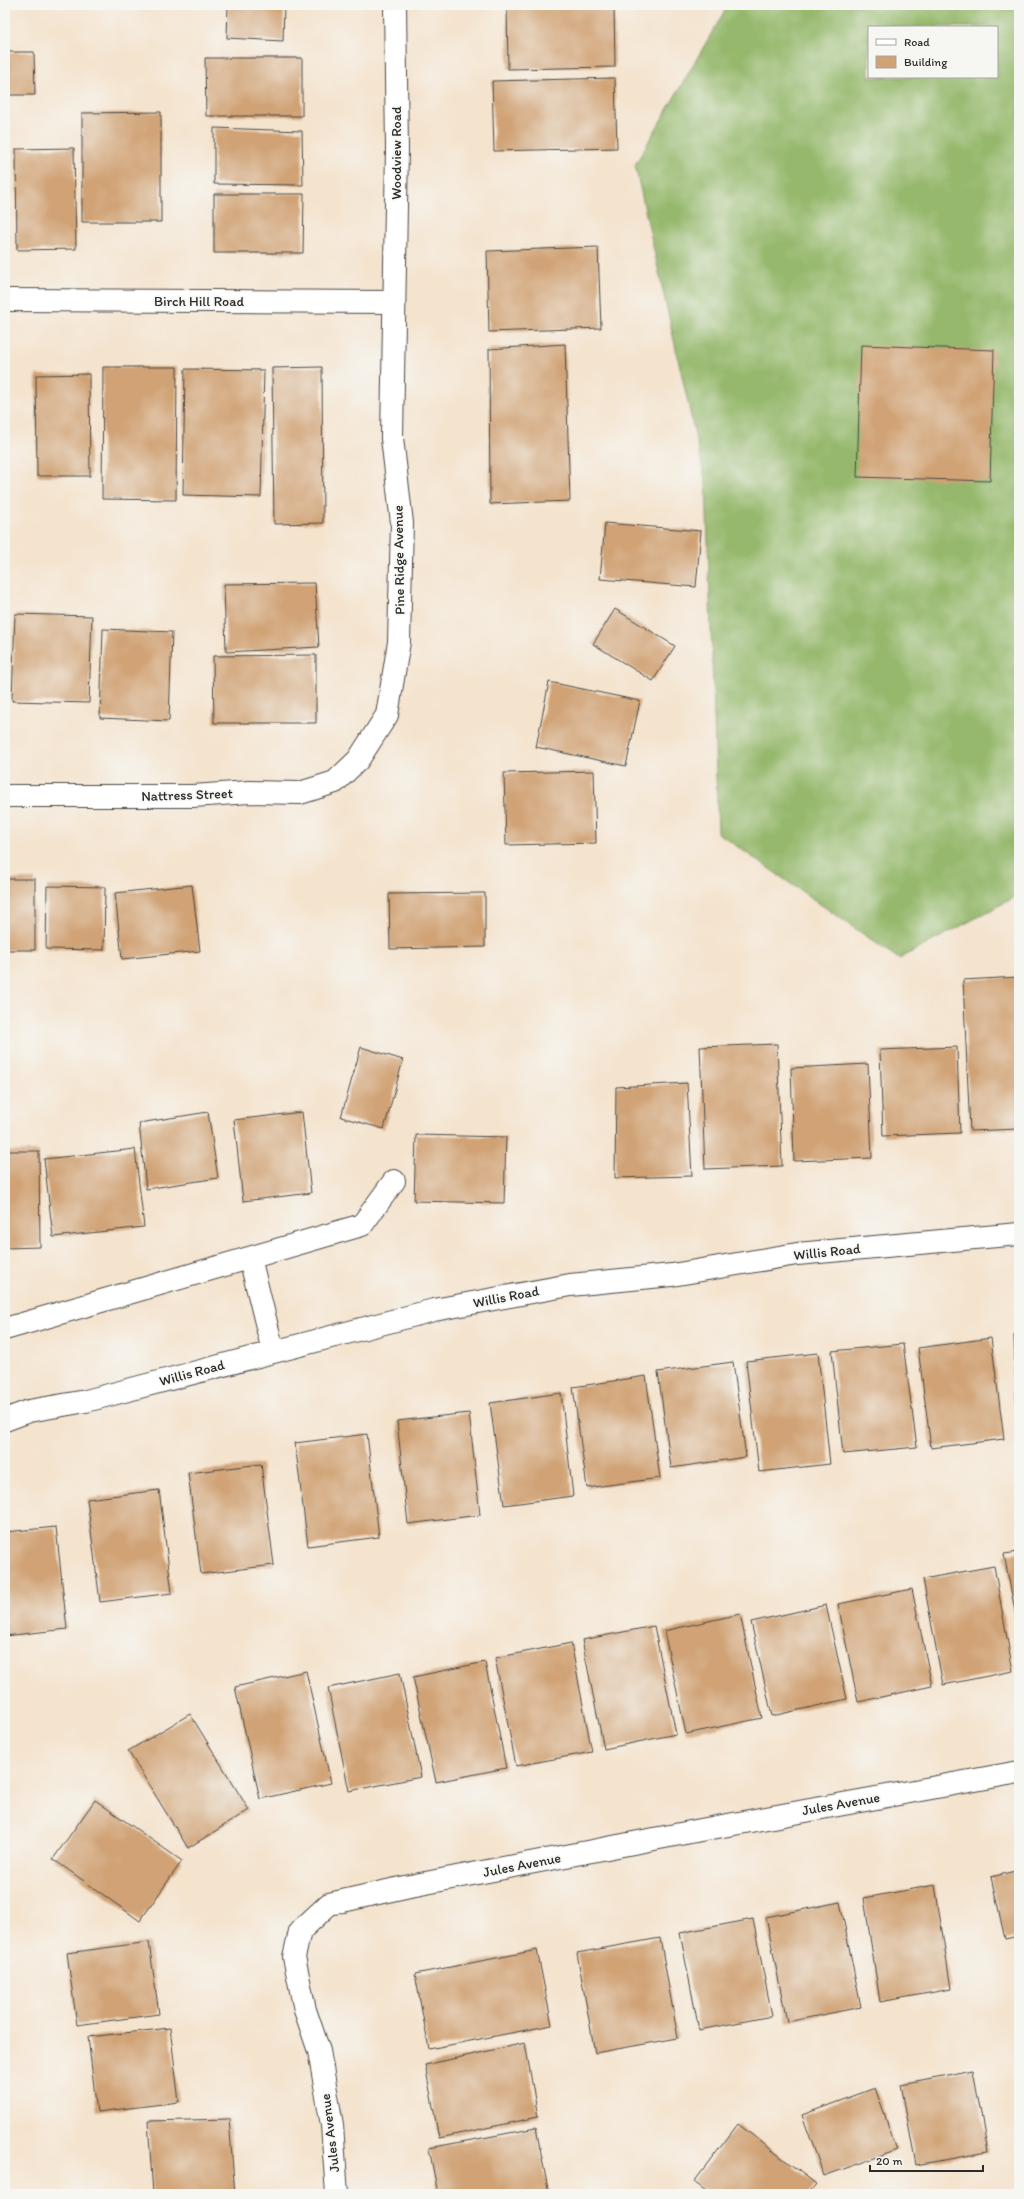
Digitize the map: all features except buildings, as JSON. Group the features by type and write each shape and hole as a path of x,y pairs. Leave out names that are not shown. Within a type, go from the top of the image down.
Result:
{"street":[{"name":"Woodview Road","path":"394,302 397,148 395,5"},
{"name":"Birch Hill Road","path":"5,300 394,302"},
{"name":"Pine Ridge Avenue","path":"358,760 387,715 399,642 402,523 392,438 394,302"},
{"name":"Nattress Street","path":"5,796 193,796 249,792 300,793 335,782 358,760"},
{"path":"5,1329 362,1226 394,1181"},
{"name":"Willis Road","path":"5,1420 29,1411 86,1401 434,1310 570,1285 672,1275 797,1254 1019,1234"},
{"path":"250,1258 273,1351"},
{"name":"Jules Avenue","path":"337,2194 332,2125 319,2051 306,2010 294,1957 300,1931 329,1904 405,1887 706,1829 1019,1772"}],"green space":[{"path":"728,5 1019,5 1019,895 899,959 718,833 706,484 635,165"}]}
